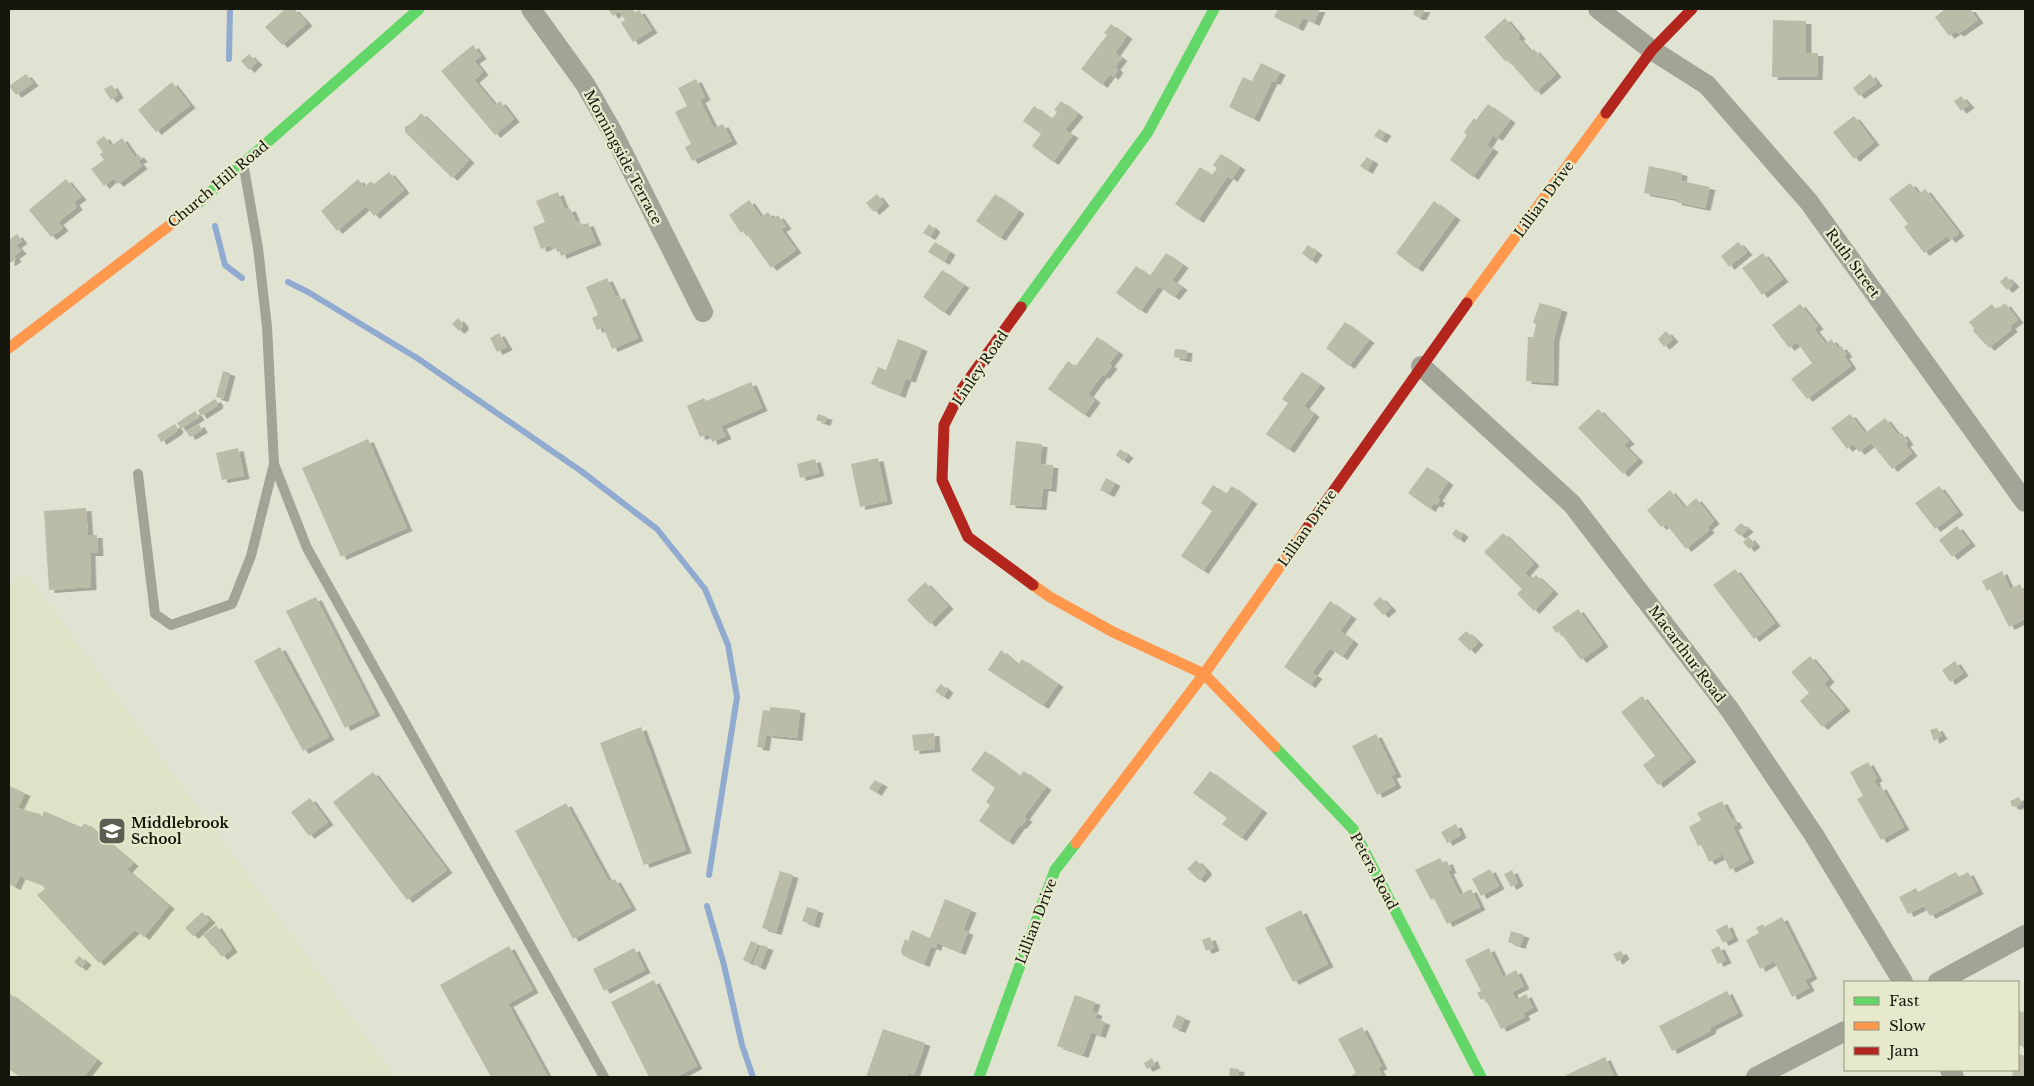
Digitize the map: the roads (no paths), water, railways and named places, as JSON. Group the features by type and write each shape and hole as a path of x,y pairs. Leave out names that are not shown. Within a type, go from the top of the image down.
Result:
{"street":[{"name":"Church Hill Road","path":"9,348 210,194 419,9"},
{"name":"Morningside Terrace","path":"531,9 585,84 612,131 703,312"},
{"name":"Linley Road","path":"1204,674 1113,632 1050,597 968,537 942,480 944,425 962,389 1148,132 1214,9"},
{"path":"1598,9 1652,50"},
{"name":"Lillian Drive","path":"979,1077 1055,870 1204,674 1421,366 1652,50 1692,9"},
{"name":"Ruth Street","path":"1652,50 1707,85 1809,202 2025,502"},
{"name":"Macarthur Road","path":"1421,366 1572,504 1730,710 1814,835 1902,981"},
{"name":"Peters Road","path":"1204,674 1353,829 1481,1077"},
{"path":"1940,981 2025,935"},
{"path":"1756,1077 1844,1032"}],"lane":[{"path":"138,474 155,614 171,625 232,604 251,556 274,464 267,327 258,248 243,164"},
{"path":"274,464 307,548 604,1077"}],"waterway":[{"path":"229,59 230,9"},
{"path":"215,226 225,265 242,278"},
{"path":"288,282 308,292 417,358 581,471 657,529 705,589 728,645 737,697 709,875"},
{"path":"707,906 724,965 742,1045 753,1077"}],"place":[{"name":"Middlebrook School","path":"112,831"}]}
